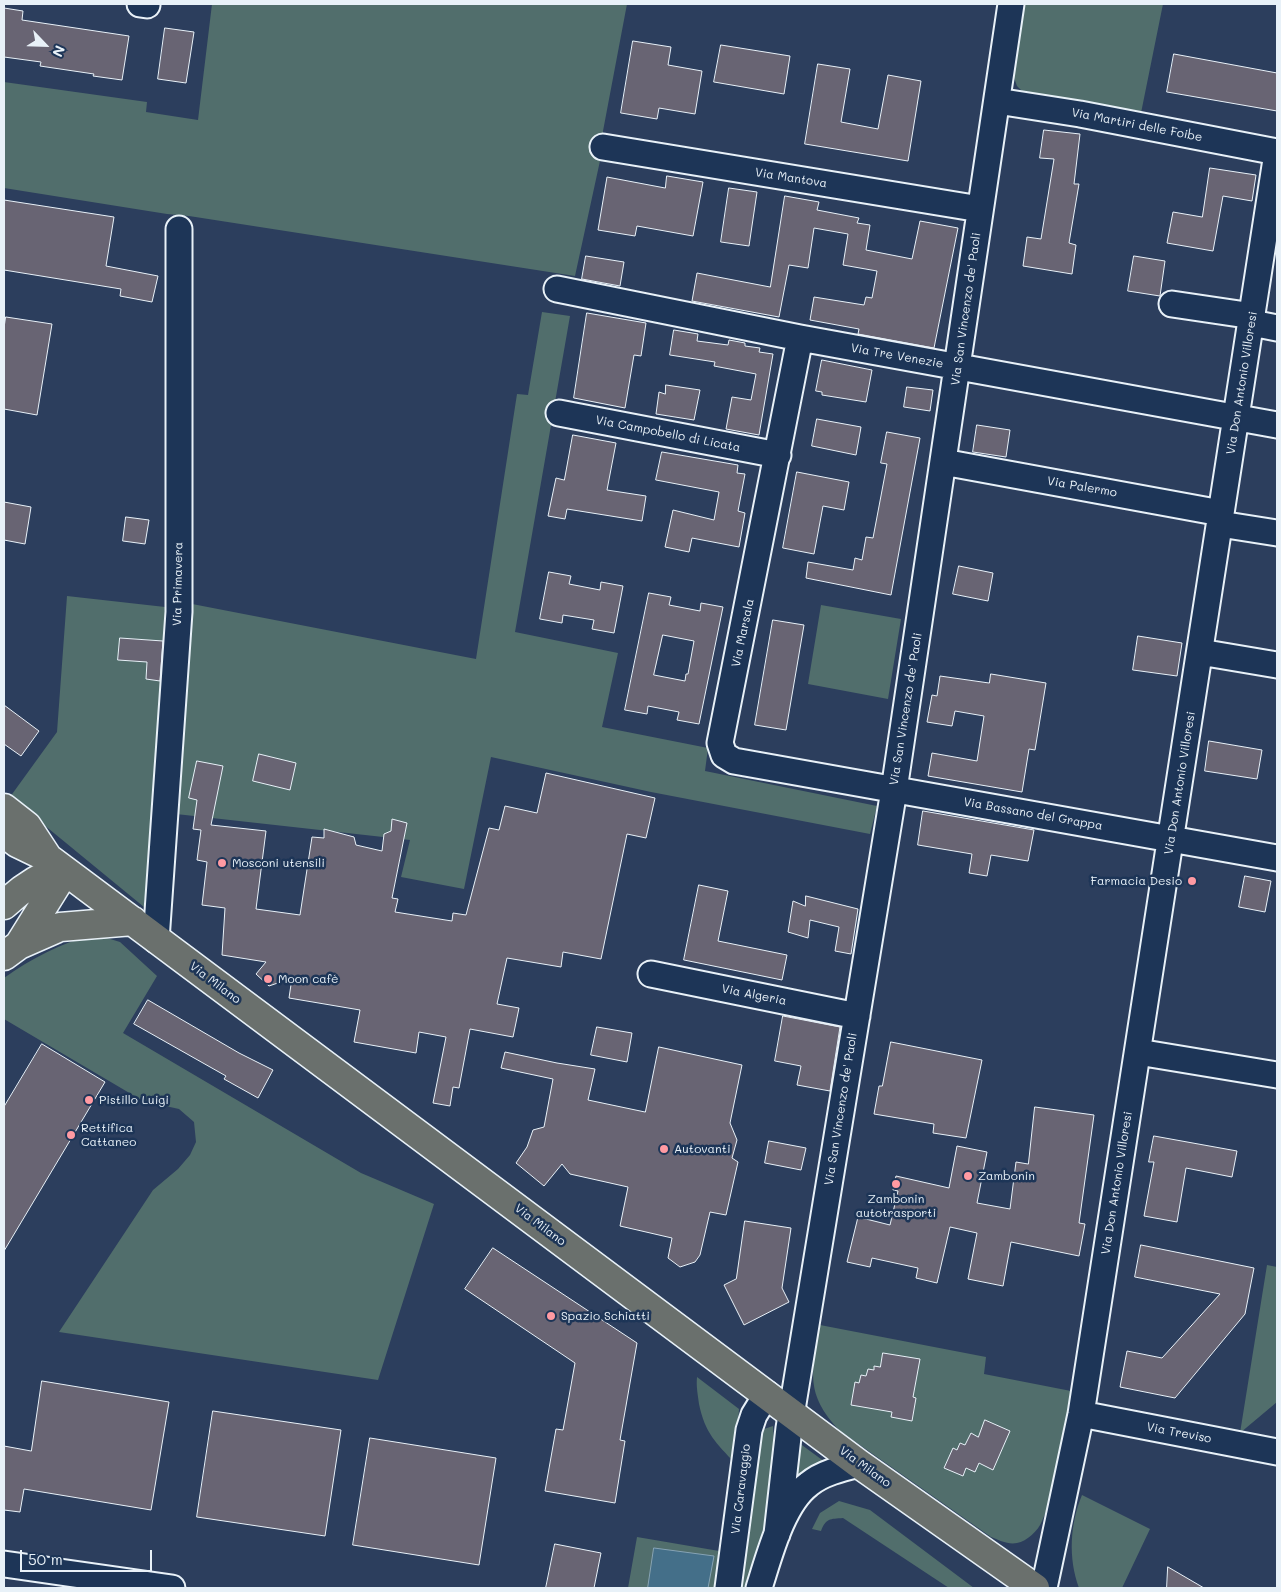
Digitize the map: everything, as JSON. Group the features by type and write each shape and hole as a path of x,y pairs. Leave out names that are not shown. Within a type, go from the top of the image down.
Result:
{"main road":[{"name":"Via Milano","path":"4,808 27,826 54,863"},
{"name":"Via Milano","path":"4,833 17,843 54,863 859,1464 1035,1588"},
{"path":"4,905 32,882 44,875 54,863"},
{"path":"11,950 57,884 54,863"},
{"path":"11,950 60,927 133,921"}],"street":[{"name":"Via San Vincenzo de' Paoli","path":"792,1413 894,790 1011,4"},
{"name":"Via Martiri delle Foibe","path":"997,101 1080,114 1277,153"},
{"name":"Via Mantova","path":"602,147 980,210"},
{"name":"Via Don Antonio Villoresi","path":"1044,1588 1081,1414 1277,153"},
{"name":"Via Primavera","path":"156,940 178,612 179,228"},
{"name":"Via Tre Venezie","path":"558,289 800,338 1277,425"},
{"path":"1172,304 1252,320 1277,328"},
{"name":"Via Marsala","path":"800,338 720,743 724,755 734,762 894,790"},
{"name":"Via Campobello di Licata","path":"559,413 778,455"},
{"name":"Via Palermo","path":"944,462 1221,518 1277,533"},
{"path":"1200,652 1277,664"},
{"name":"Via Bassano del Grappa","path":"894,790 1277,858"},
{"name":"Via Algeria","path":"651,974 857,1016"},
{"path":"1138,1052 1277,1075"},
{"name":"Via Caravaggio","path":"728,1588 749,1430 754,1414 767,1394"},
{"path":"777,1534 792,1413"},
{"name":"Via Treviso","path":"1081,1414 1277,1452"},
{"path":"759,1588 777,1534 795,1499 809,1484 841,1469 859,1464"},
{"path":"4,1564 172,1588"}],"green space":[{"path":"212,4 627,4 603,131 603,147 575,276 4,188 4,82 147,102 146,112 198,120"},
{"path":"1024,4 1163,4 1141,113 1024,93 1017,86 1013,75"},
{"path":"542,312 570,316 515,632 618,653 602,727 708,748 705,771 877,806 870,834 651,792 491,757 464,889 401,877 410,840 176,814 187,603 476,659 517,394 528,395"},
{"path":"67,596 174,608 144,907 10,797 57,732"},
{"path":"821,605 901,619 888,699 808,684"},
{"path":"94,934 120,942 157,976 123,1033 361,1173 434,1204 378,1380 59,1332 153,1190 178,1169 190,1155 196,1142 194,1122 179,1109 143,1101 4,1019 4,978 47,952"},
{"path":"1267,1265 1277,1267 1277,1402 1240,1433"},
{"path":"820,1325 986,1357 984,1374 1071,1391 1053,1491 1042,1521 1035,1532 1025,1540 1014,1543 1004,1542 991,1537 840,1431 828,1417 816,1393 813,1369"},
{"path":"697,1377 739,1409 735,1463 717,1443 704,1423 699,1404"},
{"path":"773,1426 774,1441 768,1514 763,1536 744,1588 734,1588 752,1444 764,1429"},
{"path":"795,1440 825,1462 795,1480"},
{"path":"1082,1495 1150,1529 1122,1588 1079,1588 1073,1565 1072,1541 1075,1518"},
{"path":"839,1501 870,1510 974,1588 949,1588 843,1518 829,1520 821,1531 812,1529 820,1513"},
{"path":"637,1537 725,1552 718,1588 628,1588"}],"water":[{"path":"654,1548 714,1556 708,1588 648,1588"}],"building":[{"path":"4,8 23,11 22,20 129,36 122,80 40,66 41,62 4,57"},
{"path":"165,28 194,32 186,83 158,79"},
{"path":"633,41 671,47 668,65 702,71 695,114 659,108 657,119 621,113"},
{"path":"721,45 790,56 784,94 714,82"},
{"path":"1174,54 1277,73 1277,111 1167,92"},
{"path":"818,64 850,69 841,122 878,129 888,75 921,81 908,161 805,144"},
{"path":"1044,130 1080,134 1074,184 1079,184 1069,243 1076,245 1072,274 1023,266 1027,237 1041,239 1054,159 1040,158"},
{"path":"1210,168 1256,175 1252,201 1223,196 1213,251 1167,243 1173,212 1202,217"},
{"path":"667,176 703,182 693,236 637,226 635,236 598,230 607,177 665,188"},
{"path":"729,188 757,192 749,246 721,242"},
{"path":"785,196 819,202 817,210 859,218 857,223 870,225 866,250 912,259 920,221 958,228 934,348 858,334 859,329 810,320 814,297 864,305 866,297 872,298 877,271 843,265 848,234 814,228 808,268 789,265 779,317 692,301 697,273 770,287"},
{"path":"4,200 114,217 106,266 158,276 152,302 120,296 121,289 4,270"},
{"path":"586,256 624,262 620,286 582,279"},
{"path":"1134,256 1165,261 1160,296 1128,291"},
{"path":"587,313 646,323 641,356 634,355 625,408 574,398"},
{"path":"6,317 52,324 37,415 4,409 4,328"},
{"path":"674,330 698,334 697,341 728,345 729,340 745,343 745,346 760,348 759,352 773,354 759,435 726,429 732,397 751,400 756,374 714,366 715,362 670,355"},
{"path":"822,360 872,370 866,402 822,395 822,392 816,391"},
{"path":"666,385 700,390 694,420 656,414 659,392 665,394"},
{"path":"907,387 933,390 930,411 904,407"},
{"path":"817,419 861,427 856,455 812,446"},
{"path":"977,425 1010,430 1006,457 973,452"},
{"path":"887,432 920,438 891,595 806,578 808,562 853,570 855,558 862,560 866,537 873,538 887,464 881,463"},
{"path":"573,435 616,443 607,490 646,496 642,521 567,509 565,519 548,516 556,478 564,480"},
{"path":"662,452 738,465 737,473 745,474 738,511 745,513 739,547 692,538 689,552 665,547 673,510 714,520 719,492 656,480"},
{"path":"797,472 849,482 844,510 823,506 814,554 783,548"},
{"path":"4,502 31,507 25,544 4,540"},
{"path":"126,517 149,520 145,544 123,541"},
{"path":"959,566 993,573 988,601 953,594"},
{"path":"549,572 571,576 569,584 600,590 601,582 623,586 614,633 592,629 594,620 563,615 562,623 540,619"},
{"path":"649,593 671,597 669,605 700,611 701,603 723,607 699,724 677,720 679,712 648,706 647,714 625,710","holes":["663,635 694,641 685,681 654,675"]},
{"path":"773,620 804,625 786,730 755,725"},
{"path":"1138,636 1182,643 1177,676 1133,670"},
{"path":"120,638 163,641 160,681 146,679 147,662 118,660"},
{"path":"991,674 1046,683 1035,750 1029,749 1022,792 928,776 932,753 977,761 984,716 955,711 952,726 927,722 932,695 937,696 940,676 989,683"},
{"path":"4,705 39,731 21,756 4,744"},
{"path":"1209,741 1262,750 1257,779 1205,771"},
{"path":"259,754 296,763 290,790 253,781"},
{"path":"197,761 223,766 211,825 266,831 256,909 300,915 312,837 324,838 324,829 354,837 356,845 382,851 384,834 391,831 392,819 407,823 392,898 398,899 395,912 452,921 453,913 466,915 489,828 499,830 505,806 537,813 546,773 655,798 646,838 627,834 601,959 563,952 561,967 507,958 497,1004 519,1008 513,1037 470,1029 459,1088 453,1087 450,1106 433,1103 446,1037 419,1032 416,1053 354,1042 360,1010 289,998 292,978 269,986 256,974 266,962 222,955 225,908 202,905 207,862 197,860 201,830 193,829 197,800 189,798"},
{"path":"923,811 1034,830 1028,861 991,855 987,876 969,873 972,854 918,845"},
{"path":"1245,876 1271,881 1265,912 1239,907"},
{"path":"699,885 728,891 718,941 787,955 782,980 684,960"},
{"path":"806,896 858,909 851,954 835,951 839,927 810,920 808,938 788,932 793,901 805,906"},
{"path":"148,1000 239,1053 273,1070 258,1098 224,1079 226,1076 134,1024"},
{"path":"783,1016 840,1027 830,1091 797,1085 801,1066 775,1061"},
{"path":"597,1027 632,1033 627,1062 591,1055"},
{"path":"891,1042 982,1060 966,1138 933,1133 934,1124 874,1114 879,1086 882,1086"},
{"path":"42,1044 105,1082 4,1251 4,1107"},
{"name":"Autovanti","path":"659,1047 742,1065 730,1123 737,1140 732,1158 738,1162 726,1215 710,1212 700,1255 695,1262 680,1267 668,1258 672,1238 620,1226 628,1187 570,1174 562,1164 544,1186 516,1163 527,1147 533,1130 544,1127 553,1079 501,1068 505,1052 595,1069 588,1100 645,1112"},
{"path":"1035,1107 1094,1115 1079,1223 1085,1224 1079,1256 1011,1242 1003,1286 968,1279 977,1233 950,1227 937,1283 916,1278 918,1268 872,1258 870,1267 847,1262 858,1217 890,1225 898,1191 893,1190 896,1176 949,1188 957,1146 987,1152 977,1203 1010,1209 1016,1162 1028,1164"},
{"path":"1154,1136 1237,1151 1232,1177 1186,1168 1177,1222 1144,1216 1154,1162 1149,1162"},
{"path":"769,1141 806,1148 801,1170 765,1163"},
{"path":"745,1221 791,1228 782,1288 789,1302 744,1325 724,1285 736,1279"},
{"path":"1141,1245 1254,1268 1245,1314 1175,1398 1120,1387 1127,1351 1162,1358 1220,1294 1135,1277"},
{"name":"Spazio Schiatti","path":"493,1248 637,1343 620,1440 625,1441 615,1503 545,1491 556,1429 563,1430 575,1363 465,1289"},
{"path":"883,1353 920,1359 913,1397 916,1398 912,1421 891,1417 892,1412 851,1405 855,1382 859,1383 861,1375 866,1376 868,1369 874,1370 874,1366 880,1367"},
{"path":"42,1381 169,1402 151,1510 24,1489 20,1512 4,1510 4,1446 31,1451"},
{"path":"213,1411 341,1430 325,1536 197,1517"},
{"path":"985,1420 1010,1431 993,1470 979,1463 975,1472 966,1468 963,1476 944,1468 953,1448 957,1450 960,1443 965,1445 971,1433 978,1437"},
{"path":"370,1438 496,1458 479,1565 353,1545"},
{"path":"555,1544 601,1553 594,1588 546,1588"},
{"path":"1168,1567 1204,1588 1167,1588"}],"place":[{"name":"Mosconi utensili","path":"222,863"},
{"name":"Farmacia Desio","path":"1192,881"},
{"name":"Moon cafè","path":"268,979"},
{"name":"Pistillo Luigi","path":"89,1100"},
{"name":"Rettifica Cattaneo","path":"71,1135"},
{"name":"Autovanti","path":"664,1149"},
{"name":"Zambonin","path":"968,1176"},
{"name":"Zambonin autotrasporti","path":"896,1184"},
{"name":"Spazio Schiatti","path":"551,1316"}]}
